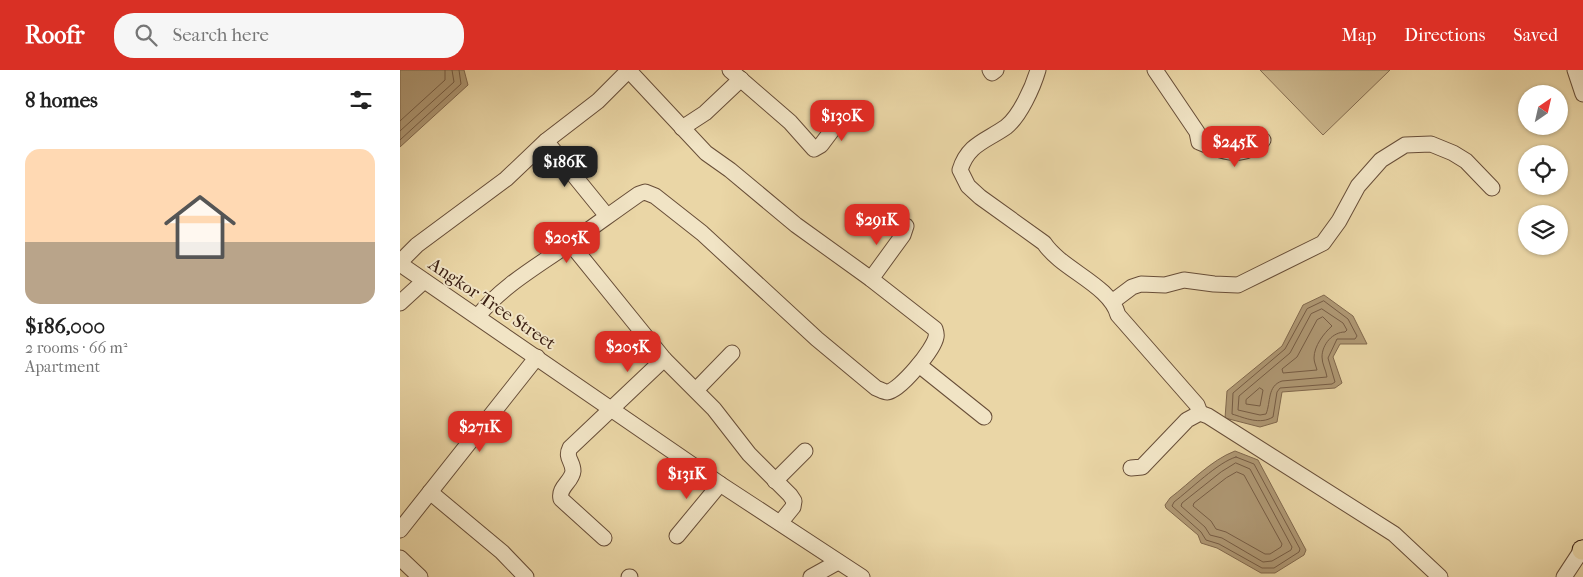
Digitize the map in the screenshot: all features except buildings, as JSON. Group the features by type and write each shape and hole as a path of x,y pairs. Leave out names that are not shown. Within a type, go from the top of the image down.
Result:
{"street":[{"path":"990,70 992,73 996,70"},
{"path":"1038,70 1021,109 1007,126 971,150 964,159 960,170 968,186 980,197 1044,243 1051,253 1116,306 1118,315 1197,405 1200,413"},
{"path":"1155,70 1197,132 1199,142 1220,150 1236,153 1252,149 1263,140"},
{"path":"1575,70 1583,94"},
{"path":"400,263 417,245 506,179 546,141 598,101 628,71 633,74 706,153 730,170 796,225 871,279 935,329 936,337 919,365 894,389 887,392 876,388 818,339 702,233 655,196 645,192 639,194 607,216 505,289 478,316"},
{"path":"682,128 704,113 735,74 790,122 814,149 821,145 839,121 857,109"},
{"path":"546,141 607,216"},
{"path":"1112,302 1132,286 1141,284 1165,285 1184,280 1238,285 1323,243 1339,221 1358,186 1381,160 1405,145 1431,144 1452,153 1466,161 1492,188"},
{"path":"871,279 903,235 906,226"},
{"path":"570,243 664,359 714,409 749,454 794,502 793,507 780,523"},
{"name":"Angkor Tree Street","path":"400,263 720,484 862,577"},
{"path":"400,304 424,281"},
{"path":"696,390 732,353"},
{"path":"400,530 538,357"},
{"path":"604,538 565,504 560,496 562,488 573,472 572,464 568,457 570,448 664,359"},
{"path":"919,365 984,418"},
{"path":"1131,468 1142,467 1187,420 1200,413 1208,416 1394,534 1440,577"},
{"path":"775,481 805,451"},
{"path":"677,536 720,484"},
{"path":"430,492 496,547 526,577"},
{"path":"1564,577 1583,549"},
{"path":"400,558 420,577"},
{"path":"811,577 838,562"}],"shaded area":[{"path":"1260,70 1390,70 1323,135"}],"water":[{"path":"400,70 464,70 468,85 400,147"},
{"path":"1324,295 1353,316 1367,344 1340,344 1333,357 1342,383 1335,388 1282,392 1277,422 1260,427 1225,418 1227,391 1282,346 1303,305"},
{"path":"1235,451 1258,460 1306,550 1304,555 1275,573 1261,573 1217,548 1201,543 1198,535 1166,508 1165,505 1170,498 1209,466"}]}
